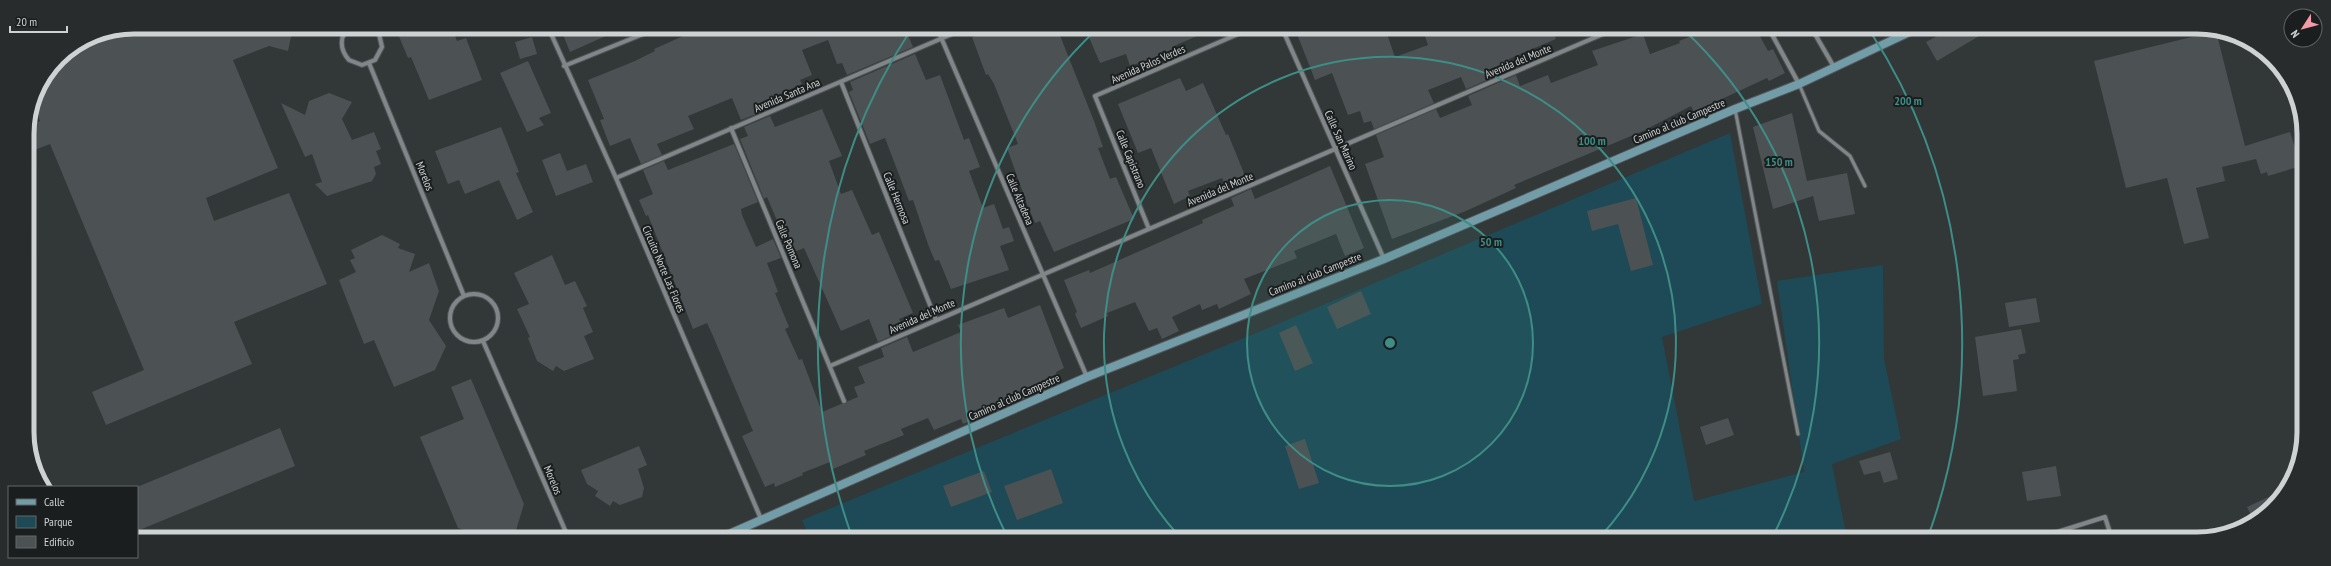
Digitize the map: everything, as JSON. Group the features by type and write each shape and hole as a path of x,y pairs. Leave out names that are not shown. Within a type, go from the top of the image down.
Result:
{"main road":[{"name":"Camino al club Campestre","path":"734,532 1087,377 1384,259 1735,109 1799,84 1906,34"}],"street":[{"path":"344,34 341,41 344,55 355,63 369,63 379,54 382,47 379,34"},
{"name":"Circuito Norte Las Flores","path":"551,34 564,66 616,178 761,520"},
{"path":"564,66 643,34"},
{"name":"Calle Altadena","path":"940,34 1087,377"},
{"name":"Avenida Santa Ana","path":"616,178 952,34"},
{"name":"Avenida Palos Verdes","path":"1095,96 1238,34"},
{"name":"Calle San Marino","path":"1285,34 1384,259"},
{"name":"Avenida del Monte","path":"830,366 1603,34"},
{"path":"1772,34 1799,84"},
{"path":"1815,34 1835,68"},
{"name":"Morelos","path":"369,63 464,296"},
{"name":"Calle Hermosa","path":"841,82 936,320"},
{"name":"Calle Capistrano","path":"1095,96 1149,229"},
{"name":"Calle Pomona","path":"731,128 844,402"},
{"path":"481,295 489,299 498,313 496,329 484,340 467,341 460,338 452,327 450,315 452,307 464,296 481,295"},
{"name":"Morelos","path":"484,340 566,532"},
{"path":"2057,532 2105,517 2110,532"}],"lane":[{"path":"1799,84 1819,131 1850,156 1865,186"},
{"path":"1735,109 1798,434"}],"green space":[{"path":"1730,133 1762,304 1662,337 1694,501 1804,472 1777,281 1883,265 1884,359 1901,439 1832,464 1846,532 807,532 802,520 1268,328"}],"building":[{"path":"127,34 292,34 288,51 269,46 233,60 278,168 206,198 214,221 289,193 327,284 234,322 252,364 106,425 92,392 144,370 50,144 34,150 35,124 40,121 36,112 39,102 51,78 63,63 78,51 102,39"},
{"path":"398,34 454,34 457,41 466,38 482,80 429,100 411,57 408,58"},
{"path":"563,34 610,34 570,52"},
{"path":"688,34 908,34 913,47 847,75 842,63 837,64 828,40 802,50 812,75 800,80 802,84 764,101 768,109 741,120 732,98 688,116 694,129 657,144 662,155 641,164 630,138 610,146 600,120 604,119 588,80 635,61 655,51 654,49"},
{"path":"980,34 1059,34 1094,121 1103,147 1098,148 1110,179 1116,177 1134,219 1054,252 1040,221 1035,223 1027,204 1007,148 1018,144 994,84 988,74 986,75 972,37"},
{"path":"1088,34 1202,34 1174,46 1176,50 1130,66 1126,54 1100,63"},
{"path":"1297,34 1387,34 1395,57 1428,45 1424,34 1554,34 1556,39 1509,59 1513,69 1466,89 1461,77 1428,90 1434,103 1374,129 1371,121 1364,123 1360,111 1348,115 1332,73 1315,80"},
{"path":"1643,34 1650,54 1680,43 1679,41 1696,34 1759,34 1768,51 1773,49 1785,73 1769,81 1767,78 1694,112 1691,106 1643,131 1514,185 1516,188 1466,211 1392,239 1365,164 1384,157 1376,135 1436,109 1440,118 1472,105 1468,96 1516,75 1520,86 1548,75 1551,83 1598,65 1592,51"},
{"path":"1941,34 1983,34 1937,61 1926,42"},
{"path":"2204,34 2217,36 2245,146 2290,132 2297,154 2297,167 2268,176 2267,172 2261,174 2256,159 2222,167 2225,181 2196,188 2209,238 2184,244 2167,178 2126,188 2094,61"},
{"path":"532,37 537,54 520,59 515,42"},
{"path":"915,54 926,80 940,75 964,140 969,138 980,167 969,171 983,208 994,204 1003,229 1009,227 1014,241 1000,246 1009,270 951,289 939,260 935,261 913,200 909,201 885,138 870,144 849,92 853,90 850,82"},
{"path":"528,61 551,113 539,118 544,125 527,132 500,73"},
{"path":"1180,78 1186,91 1203,83 1226,135 1228,134 1248,183 1228,191 1222,178 1188,191 1190,196 1174,204 1151,148 1138,153 1118,104"},
{"path":"329,93 352,102 342,119 352,140 374,132 381,149 376,151 381,164 374,167 376,174 372,181 327,196 315,184 322,182 312,154 305,157 281,103 305,115 309,101"},
{"path":"822,109 842,156 829,161 841,194 852,190 872,235 879,232 913,313 899,319 904,330 878,342 869,319 841,331 804,248 787,255 780,236 783,235 767,197 764,199 740,139 748,136 744,127 770,116 775,127"},
{"path":"1792,113 1807,181 1847,173 1855,214 1819,221 1813,196 1773,209 1753,127"},
{"path":"501,127 519,172 516,173 533,212 517,220 499,180 465,194 459,180 448,184 435,151"},
{"path":"734,144 758,202 741,209 742,215 756,247 773,239 781,258 767,263 778,292 775,293 789,327 785,329 799,360 802,359 822,412 858,397 854,387 865,383 858,367 884,357 881,348 907,337 913,352 961,332 958,325 1004,308 1008,318 1040,305 1064,368 1056,372 1060,383 1012,404 1010,401 963,424 961,419 934,430 928,418 901,429 904,435 864,451 866,455 833,469 830,462 802,473 803,475 775,487 774,483 765,487 742,436 753,431 713,336 707,323 693,329 648,215 646,216 639,200 653,194 643,170 664,161 668,170"},
{"path":"560,153 567,171 586,164 593,182 556,196 542,160"},
{"path":"1330,166 1364,248 1345,256 1336,234 1294,251 1297,258 1244,279 1251,294 1219,309 1217,304 1202,310 1200,304 1172,317 1179,331 1162,339 1157,328 1149,331 1135,302 1107,313 1108,316 1081,328 1075,314 1077,312 1064,280 1089,270 1090,273 1203,223 1202,220 1234,206 1231,198 1251,189 1255,199"},
{"path":"1636,198 1653,265 1631,271 1618,224 1592,231 1587,211"},
{"path":"382,235 400,244 398,248 415,254 409,272 429,263 439,291 429,320 446,346 435,370 394,387 374,340 364,344 339,280 356,272 350,260 355,258 351,250"},
{"path":"552,255 565,285 575,281 587,306 583,308 593,332 584,336 594,359 564,371 556,366 553,371 537,361 528,338 530,337 517,309 529,304 514,273"},
{"path":"1361,291 1371,314 1337,329 1327,307"},
{"path":"2036,298 2040,322 2009,327 2005,303"},
{"path":"1296,325 1313,363 1295,371 1279,333"},
{"path":"2021,329 2026,353 2018,355 2019,359 2013,360 2017,391 1983,396 1975,337"},
{"path":"471,379 524,504 516,532 466,532 458,528 420,437 464,419 451,387"},
{"path":"1728,418 1734,435 1706,445 1700,427"},
{"path":"280,428 295,466 138,531 138,487"},
{"path":"1305,439 1319,483 1299,489 1285,446"},
{"path":"639,446 647,465 638,469 644,488 642,497 620,505 613,501 610,506 595,496 598,491 587,484 581,470"},
{"path":"1890,452 1898,479 1884,483 1880,471 1864,475 1859,461"},
{"path":"2056,466 2061,496 2027,501 2022,472"},
{"path":"1051,469 1063,503 1017,520 1004,486"},
{"path":"984,471 992,492 951,507 943,486"},
{"path":"2275,494 2263,507 2252,516 2247,507"}]}
